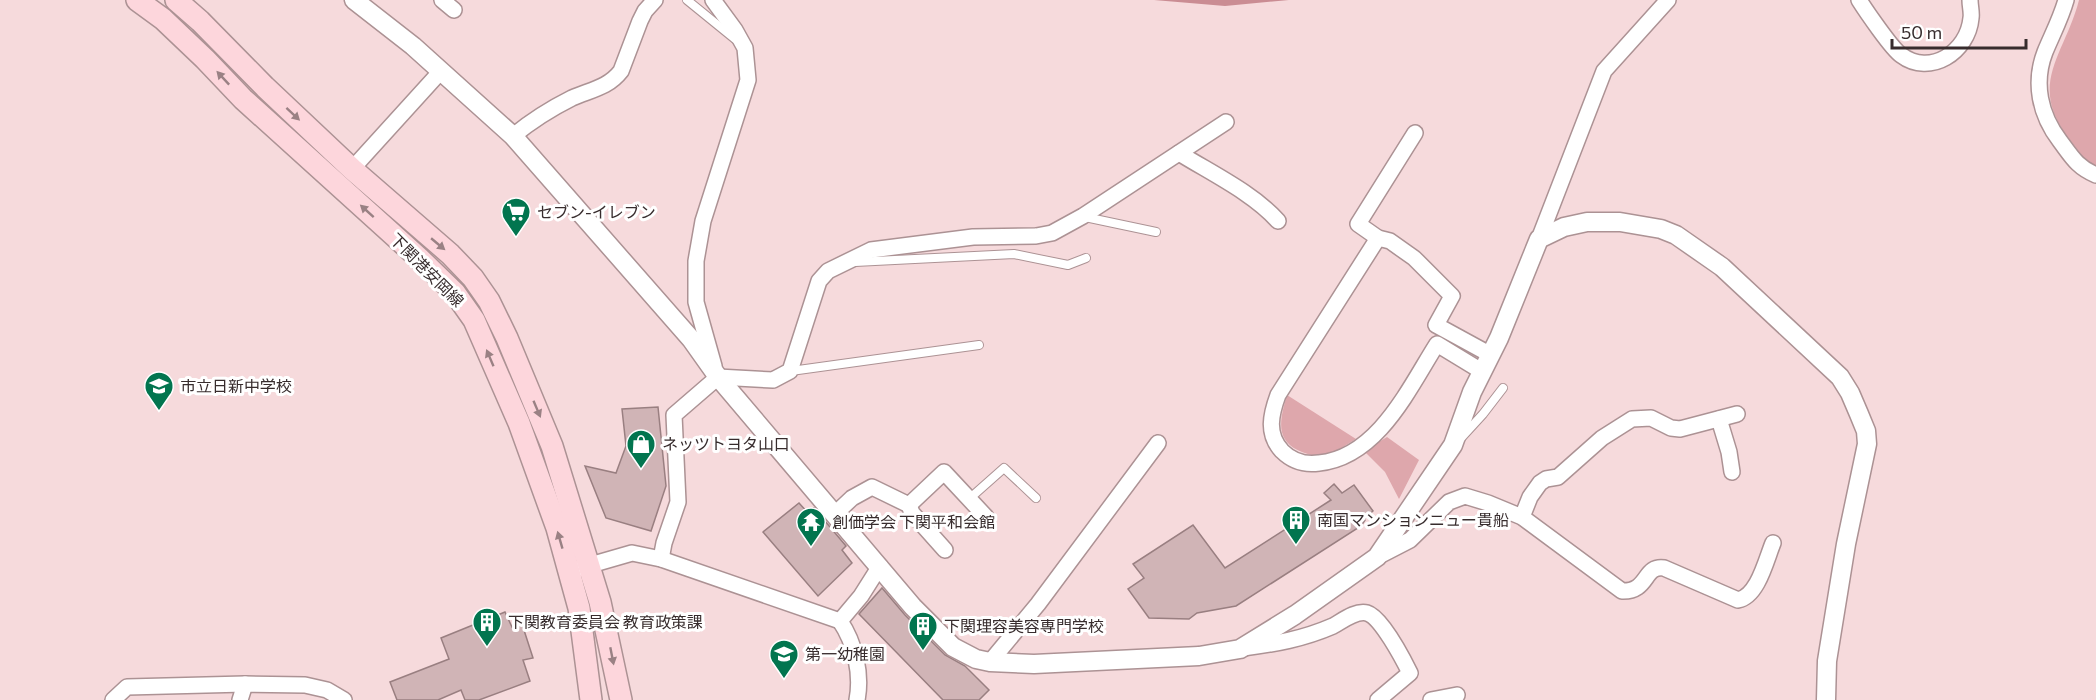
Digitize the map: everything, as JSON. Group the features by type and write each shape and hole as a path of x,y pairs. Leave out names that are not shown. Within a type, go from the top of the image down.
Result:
{"main road":[{"name":"下関港安岡線","path":"137,0 163,19 243,99 455,293 474,320 519,423 557,528 604,622 621,700"},
{"name":"下関港安岡線","path":"176,0 352,168 450,254 473,278 489,301 552,446 579,568 579,608 591,700"}],"street":[{"path":"354,0 441,71 513,136 691,339 718,377 913,607 952,647 976,659 990,662 1034,664 1199,656 1289,642 1365,612 1377,622 1398,649 1410,673 1378,700"},
{"path":"442,0 454,10"},
{"path":"513,136 525,126 571,99 608,85 621,71 645,11 655,0"},
{"path":"713,0 745,48 748,80 703,221 696,261 696,302 718,377"},
{"path":"1377,557 1453,445 1472,392 1491,355 1539,239 1604,71 1668,0"},
{"path":"1859,0 1900,55 1919,64 1935,63 1949,57 1963,41 1971,19 1970,0"},
{"path":"2066,0 2044,56 2039,95 2043,114 2056,136 2081,169 2096,175"},
{"path":"352,168 441,71"},
{"path":"661,559 678,502 674,415 718,377 773,380 790,371 819,281 828,271 871,250 973,237 1036,236 1052,233 1083,216 1226,122"},
{"path":"1415,133 1358,224 1378,238 1390,241 1414,258 1452,296 1436,325 1491,355"},
{"path":"1179,153 1257,203 1278,221"},
{"path":"1539,239 1564,227 1587,222 1620,222 1661,229 1676,235 1730,274 1824,360 1840,377 1850,393 1866,431 1867,444 1846,544 1827,661 1826,700"},
{"path":"1378,238 1278,395 1271,421 1276,443 1293,459 1307,464 1338,458 1370,441 1393,415 1437,344 1483,372"},
{"path":"1522,517 1533,490 1540,483 1546,478 1558,477 1602,438 1632,419 1651,418 1671,428 1680,429 1737,414"},
{"path":"1719,419 1729,452 1732,472"},
{"path":"990,662 1038,604 1158,443"},
{"path":"909,505 944,472 986,517"},
{"path":"835,514 852,498 872,487 909,505 912,513 945,550"},
{"path":"1240,649 1295,615 1377,557 1410,540 1440,509 1456,498 1465,496 1522,517 1622,591 1632,591 1638,588 1658,567 1738,600 1746,599 1753,592 1773,543"},
{"path":"579,568 632,553 661,559 840,621 848,633 856,664 860,684 856,700"},
{"path":"840,621 861,596 880,566"},
{"path":"113,700 127,687 244,684 306,685 327,690 344,700"},
{"path":"240,700 244,684"},
{"path":"1431,700 1457,695"}],"lane":[{"path":"687,0 745,48"},
{"path":"1083,216 1156,232"},
{"path":"842,263 1014,254 1068,265 1086,258"},
{"path":"790,371 979,345"},
{"path":"1453,445 1483,414 1503,388"},
{"path":"969,499 1004,468 1036,498"}],"shaded area":[{"path":"1154,0 1289,0 1225,6"},
{"path":"2079,0 2096,0 2096,166 2085,158 2070,140 2057,120 2051,102 2050,86 2053,70"},
{"path":"1287,395 1356,439 1322,456 1308,454 1293,447 1287,442 1281,428 1282,412"},
{"path":"1387,437 1419,460 1399,499 1385,472 1364,451"}],"building":[{"name":"ネッツトヨタ山口","path":"658,407 666,486 651,531 606,518 585,466 616,473 626,446 622,409"},
{"name":"南国マンションニュー貴船","path":"1334,484 1342,493 1354,485 1373,511 1364,519 1361,526 1236,606 1197,613 1189,619 1149,618 1128,589 1144,578 1133,564 1193,525 1225,568 1331,500 1324,493"},
{"name":"創価学会 下関平和会館","path":"799,503 808,513 814,508 846,546 842,550 852,563 818,596 763,532"},
{"name":"下関理容美容専門学校","path":"882,588 945,655 965,666 989,690 979,700 943,700 859,614"},
{"name":"下関教育委員会 教育政策課","path":"505,612 512,627 522,624 533,658 523,660 530,681 479,700 465,700 461,690 438,700 397,700 390,682 449,659 441,638"}],"place":[{"name":"セブン-イレブン","path":"516,238"},
{"name":"市立日新中学校","path":"159,412"},
{"name":"ネッツトヨタ山口","path":"641,470"},
{"name":"南国マンションニュー貴船","path":"1296,546"},
{"name":"創価学会 下関平和会館","path":"811,548"},
{"name":"下関教育委員会 教育政策課","path":"487,648"},
{"name":"下関理容美容専門学校","path":"923,652"},
{"name":"第一幼稚園","path":"784,680"}]}
